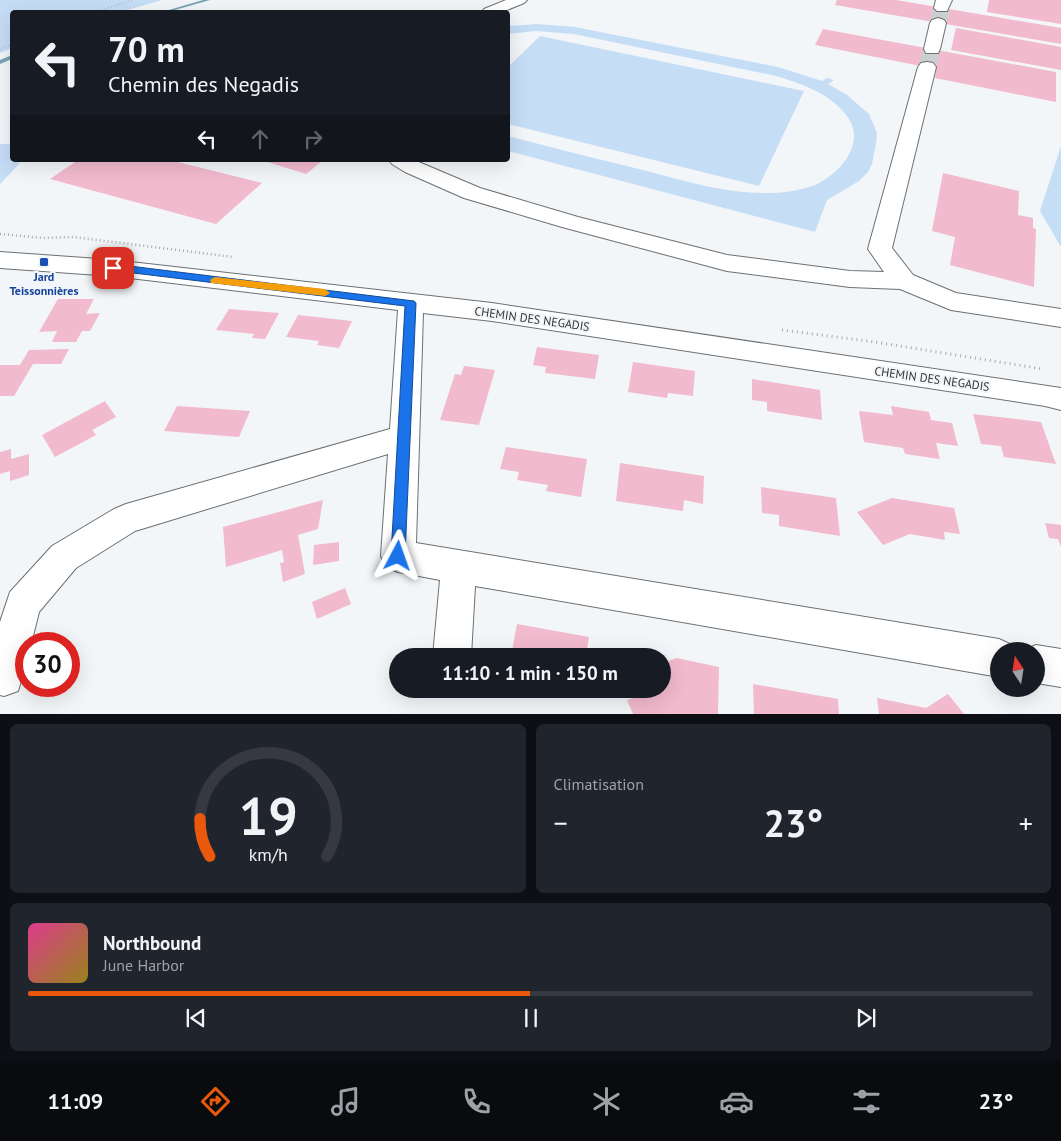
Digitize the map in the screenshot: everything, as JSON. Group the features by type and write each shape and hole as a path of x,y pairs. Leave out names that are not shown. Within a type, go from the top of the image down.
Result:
{"street":[{"path":"495,10 519,0"},
{"path":"904,281 880,249 941,10"},
{"path":"402,162 412,168 472,193 570,222 726,263 850,279 904,281 951,301 1061,318"},
{"name":"CHEMIN DES NEGADIS","path":"4,266 113,268 492,312 1045,395 1061,399"},
{"path":"411,303 398,556 990,656"},
{"path":"4,677 23,604 64,557 126,519 405,436"},
{"path":"453,648 459,567"},
{"path":"1045,665 1061,668"}],"path":[{"path":"103,10 132,0"}],"shaded area":[{"path":"0,0 162,0 128,10 10,10 10,49 0,53"},
{"path":"537,24 575,27 778,67 822,81 827,78 834,80 828,84 847,95 869,114 877,133 872,164 868,172 859,181 827,200 815,232 510,152 510,137 708,186 739,192 770,193 799,190 824,180 848,156 854,137 852,126 847,116 832,101 815,90 776,76 574,34 536,31 510,34 510,26"},
{"path":"540,36 804,91 759,186 510,124 510,65"},
{"path":"0,144 10,144 10,162 20,162 0,184"},
{"path":"1061,146 1061,247 1040,211"}],"building":[{"path":"837,0 896,0 1061,28 1061,44 835,5"},
{"path":"989,0 1061,0 1061,24 987,12"},
{"path":"956,28 1061,47 1061,70 951,50"},
{"path":"823,29 1056,72 1056,102 935,78 936,69 815,45"},
{"path":"75,162 178,162 262,183 216,224 50,179"},
{"path":"267,162 321,162 306,174"},
{"path":"943,173 1019,191 1018,215 1033,218 1033,228 1036,229 1034,287 950,265 955,237 932,231"},
{"path":"58,299 94,299 86,314 100,313 90,331 82,331 76,342 52,342 57,331 39,332"},
{"path":"229,309 279,313 265,339 252,338 254,334 216,330"},
{"path":"298,315 352,321 339,348 317,345 319,341 286,337"},
{"path":"537,347 599,355 595,379 545,373 546,367 533,365"},
{"path":"69,349 61,364 33,364 14,396 0,396 0,365 20,365 29,350"},
{"path":"633,362 695,371 693,396 668,393 667,398 628,392"},
{"path":"464,366 495,370 479,425 440,420 455,374 461,375"},
{"path":"752,379 820,390 822,420 767,411 767,402 752,400"},
{"path":"105,401 116,417 92,430 96,435 55,457 42,435"},
{"path":"177,406 250,411 239,437 164,431"},
{"path":"891,406 929,412 931,420 952,423 958,446 936,443 940,459 905,454 903,448 864,442 859,411 893,415"},
{"path":"973,414 1041,422 1056,464 1004,457 1001,446 981,444"},
{"path":"506,447 587,459 581,497 546,491 548,485 517,480 519,472 500,469"},
{"path":"11,449 11,459 29,454 29,475 10,481 10,471 0,474 0,452"},
{"path":"620,463 704,476 703,504 684,500 683,511 616,501"},
{"path":"761,487 836,498 840,536 779,526 779,515 762,513"},
{"path":"892,498 954,508 960,534 944,532 945,540 910,534 883,545 857,512"},
{"path":"323,500 318,529 298,535 305,574 283,582 280,563 284,562 282,550 226,567 223,527"},
{"path":"1045,523 1061,525 1061,547 1058,539 1049,538"},
{"path":"339,542 339,561 313,565 314,545"},
{"path":"345,588 351,604 317,619 312,602"},
{"path":"517,624 589,637 587,648 512,648"},
{"path":"677,658 719,667 718,714 633,714 627,700 633,698 671,698 671,660"},
{"path":"753,684 838,699 839,714 754,714"},
{"path":"948,694 964,714 879,714 877,698 926,708"}],"waterway":[{"path":"171,10 208,0"},
{"path":"0,62 10,58"}],"tunnel":[{"path":"938,23 942,8"},
{"path":"927,67 932,49"}],"slow traffic":[{"path":"215,280 325,293"}],"place":[{"name":"Jard Teissonnières","path":"44,262"}],"route":[{"path":"113,268 411,303 398,556"}]}
